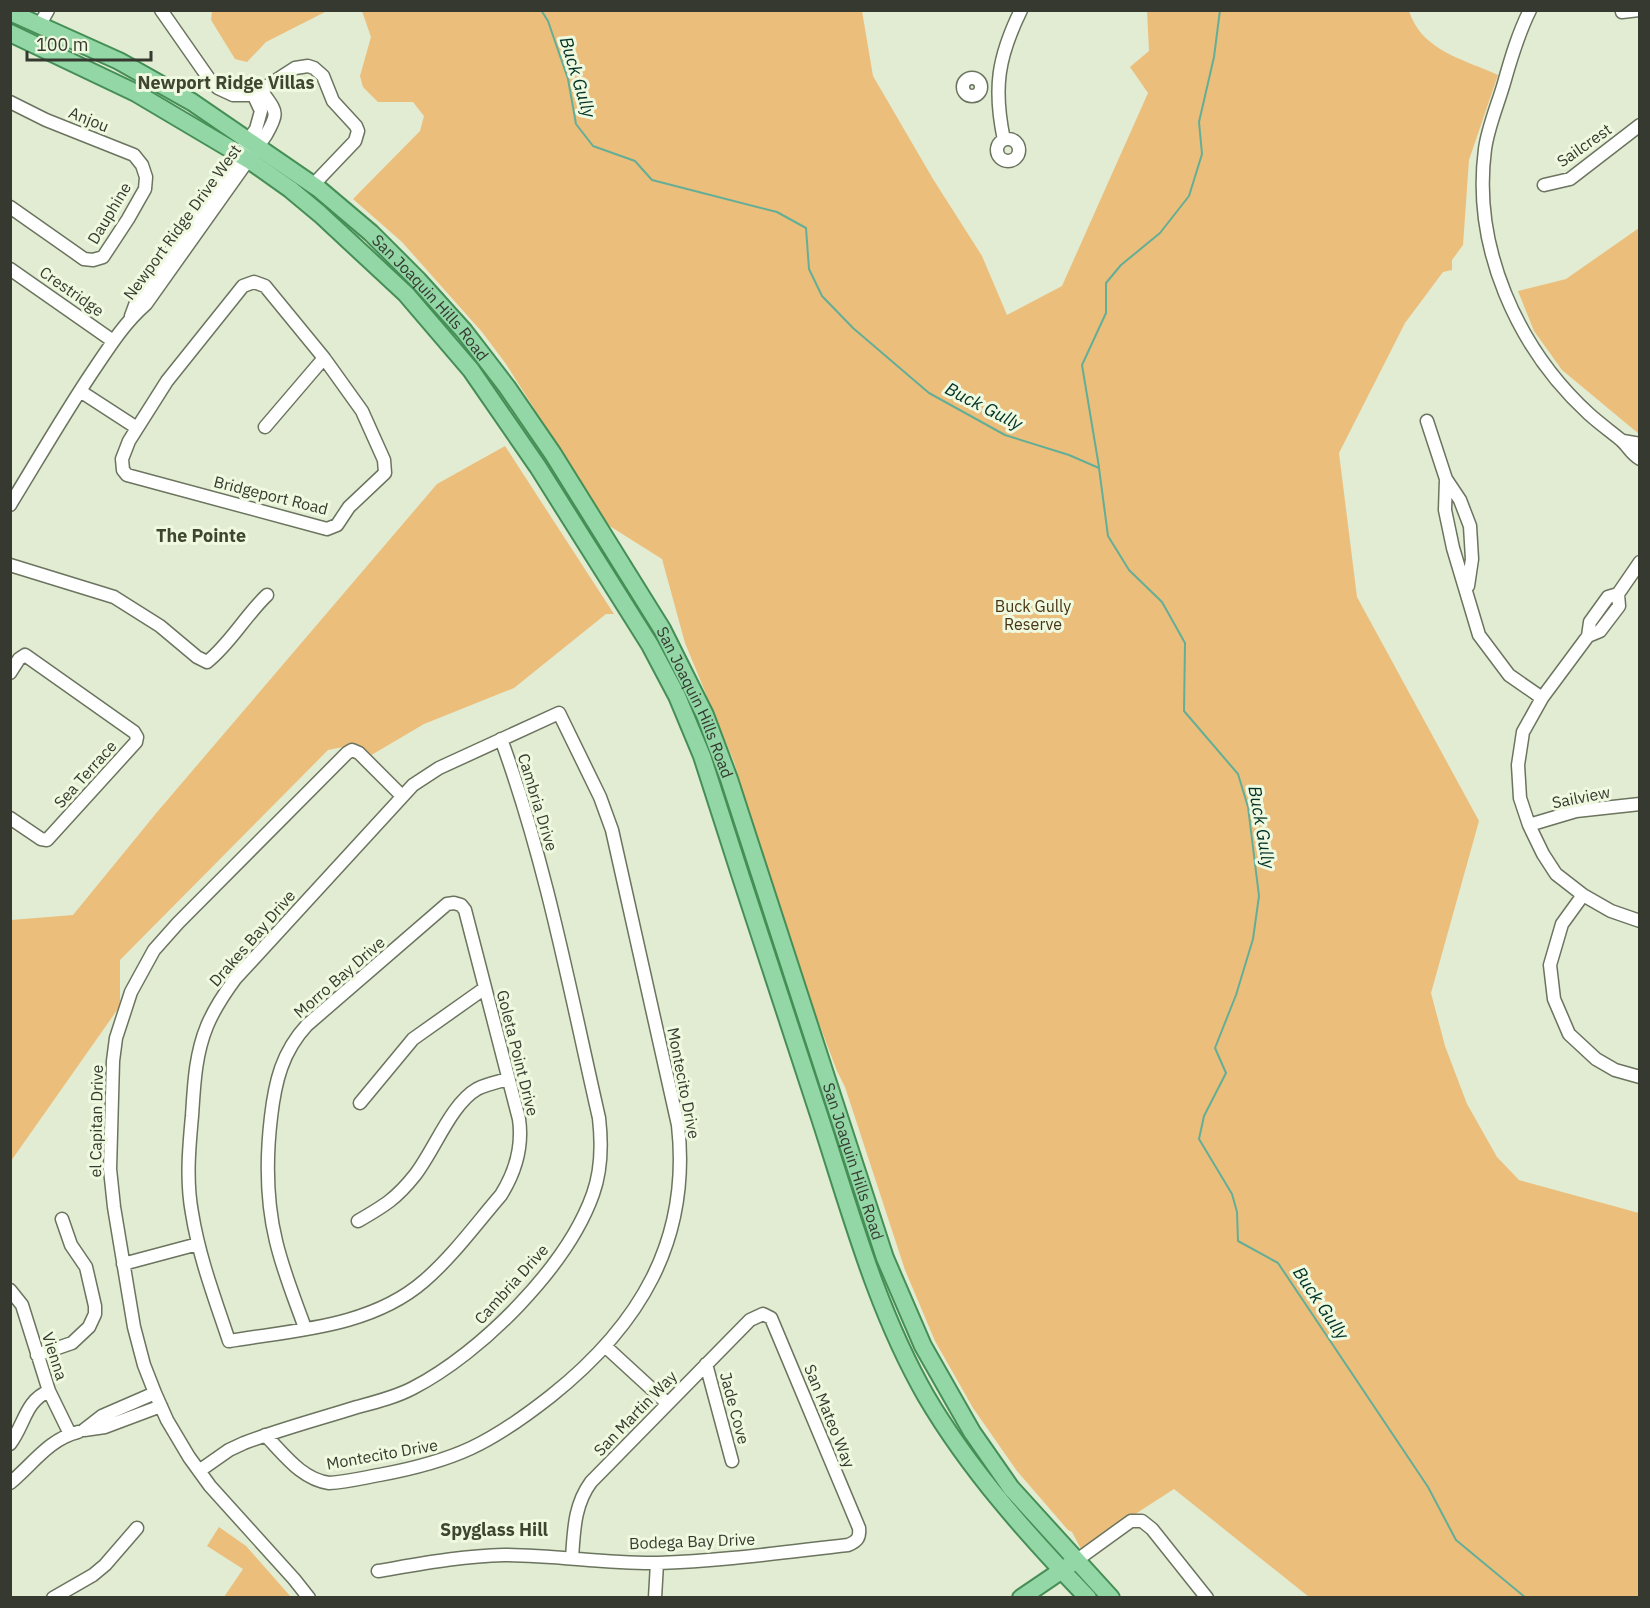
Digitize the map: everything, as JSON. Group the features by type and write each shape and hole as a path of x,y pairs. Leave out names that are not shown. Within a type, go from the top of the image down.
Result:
{"main road":[{"name":"San Joaquin Hills Road","path":"10,12 119,61 192,102 249,150 406,294 441,334 500,410 538,466 650,645 677,696 702,756 865,1259 907,1359 927,1396 980,1475 1014,1518 1088,1598"},
{"name":"San Joaquin Hills Road","path":"10,33 136,93 313,185 370,233 418,280 464,331 507,387 553,454 667,637 705,715 729,779 885,1258 922,1346 972,1432 1011,1488 1111,1598"},
{"path":"1021,1598 1077,1560"}],"street":[{"path":"39,26 48,10"},
{"path":"161,10 212,83 225,92 233,95 257,92 301,66 314,68 323,76 333,101 356,126 358,136 313,185"},
{"path":"1004,140 999,118 1000,60 1021,10"},
{"path":"1530,10 1519,32 1485,147 1484,207 1497,270 1509,306 1525,337 1547,369 1572,399 1623,441 1632,454 1640,459"},
{"path":"1622,12 1639,10"},
{"path":"982,87 998,89"},
{"name":"Newport Ridge Drive West","path":"10,505 113,341 131,317 146,304 249,150 261,111 257,92"},
{"name":"Anjou","path":"10,102 46,120 134,155 142,165 146,177"},
{"name":"Sailcrest","path":"1544,185 1570,179 1640,125"},
{"name":"Dauphine","path":"10,207 84,259 93,261 103,257 129,219 145,189 146,177"},
{"name":"Crestridge","path":"10,268 113,341"},
{"name":"Bridgeport Road","path":"254,282 265,286 324,358 362,411 384,460 385,473 349,507 337,525 327,529 127,475 123,470 122,459 137,428 166,381 243,286 254,282"},
{"path":"265,427 324,358"},
{"path":"80,391 137,428"},
{"path":"1426,421 1446,479 1460,500 1470,526 1472,559 1467,590"},
{"path":"1623,441 1640,444"},
{"path":"1446,479 1445,510 1453,548 1479,635 1509,675 1542,698"},
{"path":"1640,562 1618,594 1608,597 1590,622 1594,633 1542,698 1523,732 1518,765 1520,798 1529,825 1556,874 1611,911 1640,921"},
{"path":"10,565 114,597 160,626 197,657 207,662 219,653 250,611 267,595"},
{"name":"Sea Terrace","path":"10,673 19,659 24,656 138,737 136,742 47,840 41,839 10,818"},
{"name":"Drakes Bay Drive","path":"229,1341 198,1244 191,1211 189,1177 189,1148 197,1061 207,1026 220,1001 235,979 402,796 419,781 439,768 559,713"},
{"name":"Montecito Drive","path":"265,1435 306,1475 322,1482 337,1482 424,1466 471,1449 508,1429 570,1380 606,1347 635,1308 664,1250 679,1196 681,1148 678,1125 612,830 600,797 559,713"},
{"name":"Cambria Drive","path":"199,1471 229,1450 265,1435 386,1399 412,1388 457,1361 478,1344 543,1277 574,1232 593,1194 600,1164 599,1118 541,864 529,819 501,740"},
{"name":"el Capitan Drive","path":"309,1598 199,1471 177,1438 154,1393 136,1336 111,1188 109,1130 113,1061 116,1038 131,992 154,950 347,753 352,750 359,753 402,796"},
{"name":"Sailview","path":"1529,825 1576,811 1640,804"},
{"path":"1584,895 1562,924 1550,965 1554,999 1569,1034 1596,1059 1615,1070 1640,1077"},
{"name":"Goleta Point Drive","path":"229,1341 352,1320 390,1305 438,1268 501,1195 513,1173 520,1144 519,1119 465,910 461,905 454,903 447,904 441,909"},
{"name":"Morro Bay Drive","path":"305,1328 280,1257 268,1195 268,1148 274,1093 281,1064 289,1048 308,1025 441,909"},
{"path":"360,1103 413,1039 485,988"},
{"path":"358,1221 389,1203 405,1187 429,1154 461,1102 477,1089 508,1079"},
{"path":"37,1355 72,1343 89,1327 95,1314 86,1267 71,1245 62,1219"},
{"path":"123,1264 198,1244"},
{"name":"Vienna","path":"10,1290 22,1305 49,1390 69,1434"},
{"name":"San Martin Way","path":"572,1558 577,1509 591,1482 750,1320 763,1314"},
{"name":"San Mateo Way","path":"763,1314 771,1318 775,1325 860,1535"},
{"path":"606,1347 668,1402"},
{"name":"Jade Cove","path":"706,1364 732,1461"},
{"path":"10,1444 33,1401 49,1390"},
{"path":"84,1430 102,1416 154,1393"},
{"path":"10,1483 43,1452 69,1434 105,1427 161,1406"},
{"path":"1077,1560 1131,1521 1142,1521 1152,1529 1207,1598"},
{"path":"53,1598 93,1575 105,1565 137,1527"},
{"name":"Bodega Bay Drive","path":"378,1571 452,1558 507,1555 657,1563 848,1545 856,1542 860,1535"},
{"path":"655,1598 657,1563"}],"green space":[{"path":"212,10 327,11 266,42 247,62 235,59 211,20"},
{"name":"Buck Gully Reserve","path":"362,11 862,11 873,76 933,179 982,256 1007,315 1062,286 1148,93 1130,67 1149,51 1147,11 1409,11 1423,36 1434,45 1498,75 1469,160 1463,245 1452,260 1452,270 1443,272 1405,323 1339,453 1357,597 1479,821 1431,993 1445,1046 1467,1104 1497,1157 1519,1180 1639,1213 1639,1597 1309,1597 1174,1489 1081,1549 1072,1532 1017,1471 973,1408 935,1341 905,1270 845,1087 795,960 734,762 685,643 662,559 608,525 506,364 482,332 402,242 353,199 420,131 424,116 413,102 378,102 363,87 360,76 371,37"},
{"path":"1639,228 1639,434 1562,370 1534,331 1518,291 1566,279"},
{"path":"505,446 614,614 606,614 514,688 424,724 368,757 353,745 328,750 120,960 120,1006 11,1161 11,920 73,915 158,811 437,484"},
{"path":"219,1527 246,1546 291,1597 224,1597 243,1569 207,1546"}],"waterway":[{"name":"Buck Gully","path":"541,10 548,21 568,79 576,124 593,146 635,161 652,180 777,212 806,228 809,269 822,296 853,328 929,393 1005,435 1069,455 1099,468 1108,536 1129,570 1162,602 1185,643 1184,711 1238,774 1248,807 1259,896 1253,939 1236,995 1215,1048 1226,1073 1204,1116 1199,1139 1232,1194 1237,1212 1238,1241 1278,1263 1428,1487 1456,1540 1526,1598"},
{"path":"1099,467 1082,365 1106,313 1106,283 1121,265 1160,233 1189,196 1202,154 1199,122 1214,57 1220,10"}],"district":[{"name":"Newport Ridge Villas","path":"226,82"},
{"name":"The Pointe","path":"201,535"},
{"name":"Spyglass Hill","path":"494,1529"}]}
